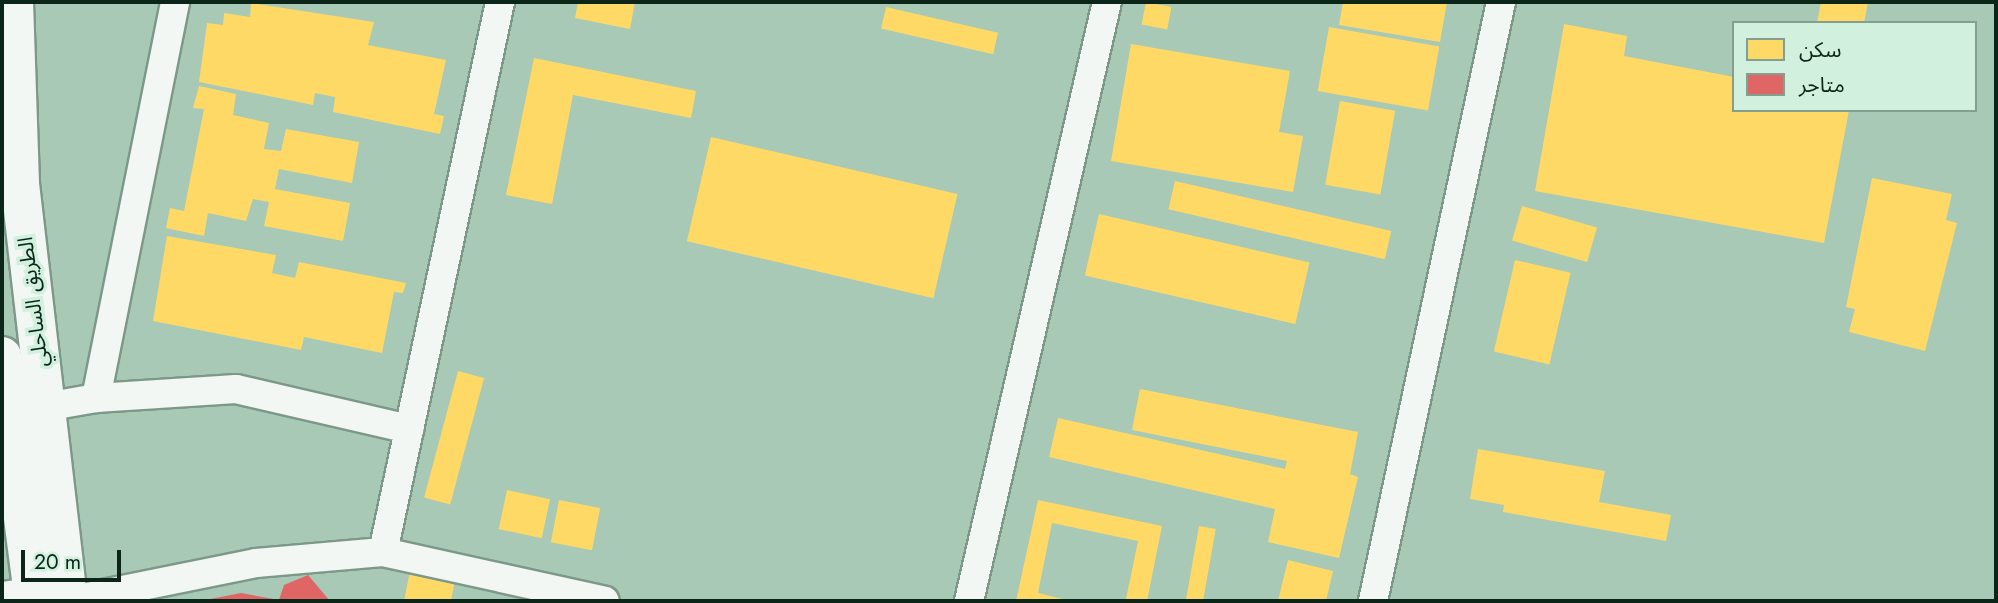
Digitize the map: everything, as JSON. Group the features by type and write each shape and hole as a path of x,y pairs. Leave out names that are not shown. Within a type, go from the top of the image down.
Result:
{"highway":[{"name":"الطريق الساحلي","path":"13,2 20,184 45,407 41,598"},
{"name":"الطريق الساحلي","path":"2,356 41,598"}],"street":[{"path":"96,398 175,2"},
{"path":"383,552 500,2"},
{"path":"969,601 1107,2"},
{"path":"1373,601 1501,2"},
{"path":"45,407 96,398 236,389 409,429"},
{"path":"41,598 256,563 383,552 605,601"}],"building: سكن":[{"path":"578,2 635,2 630,29 575,18"},
{"path":"1146,2 1172,7 1167,30 1142,25"},
{"path":"1343,2 1447,2 1440,42 1339,25"},
{"path":"1821,2 1868,2 1864,21 1817,21"},
{"path":"251,3 374,22 368,45 446,60 434,114 444,116 440,134 333,112 335,97 315,93 313,105 199,82 207,23 223,25 224,13 250,17"},
{"path":"886,7 998,33 993,54 881,28"},
{"path":"1564,24 1627,36 1624,56 1732,77 1732,112 1849,112 1824,243 1535,191"},
{"path":"1329,27 1439,46 1428,110 1318,91"},
{"path":"1131,44 1290,71 1279,132 1303,136 1293,192 1111,161"},
{"path":"534,58 696,91 691,118 573,95 552,204 506,195"},
{"path":"199,86 236,94 233,115 269,123 264,149 281,151 286,129 359,142 352,183 279,169 275,189 350,203 343,241 264,226 269,202 253,199 246,221 208,213 204,236 166,228 170,208 184,211 204,109 193,108"},
{"path":"1340,101 1395,111 1380,194 1325,185"},
{"path":"711,137 958,194 933,298 687,241"},
{"path":"1872,178 1952,194 1946,220 1957,223 1925,351 1849,332 1855,309 1846,307"},
{"path":"1175,181 1391,231 1385,259 1168,209"},
{"path":"1522,206 1597,227 1587,262 1512,241"},
{"path":"1099,214 1309,263 1295,324 1085,275"},
{"path":"167,236 276,255 272,273 295,278 299,262 406,283 403,293 394,292 382,353 304,337 301,350 153,321"},
{"path":"1515,260 1571,273 1549,364 1494,352"},
{"path":"458,371 484,378 450,505 424,498"},
{"path":"1140,389 1358,432 1350,474 1358,477 1339,558 1268,542 1275,509 1049,457 1058,418 1285,469 1287,461 1132,430"},
{"path":"1478,449 1605,471 1599,502 1671,515 1666,541 1503,512 1504,505 1470,499"},
{"path":"507,490 550,499 542,538 499,529"},
{"path":"559,500 600,508 592,550 551,542"},
{"path":"1038,500 1162,526 1147,601 1126,599 1138,541 1052,523 1038,593 1071,601 1016,601"},
{"path":"1199,526 1216,529 1203,601 1186,601"},
{"path":"1288,560 1333,571 1326,601 1278,601"},
{"path":"410,571 455,579 451,601 404,601"}],"building: متاجر":[{"path":"308,575 330,601 200,601 241,593 279,600 284,585"}]}
